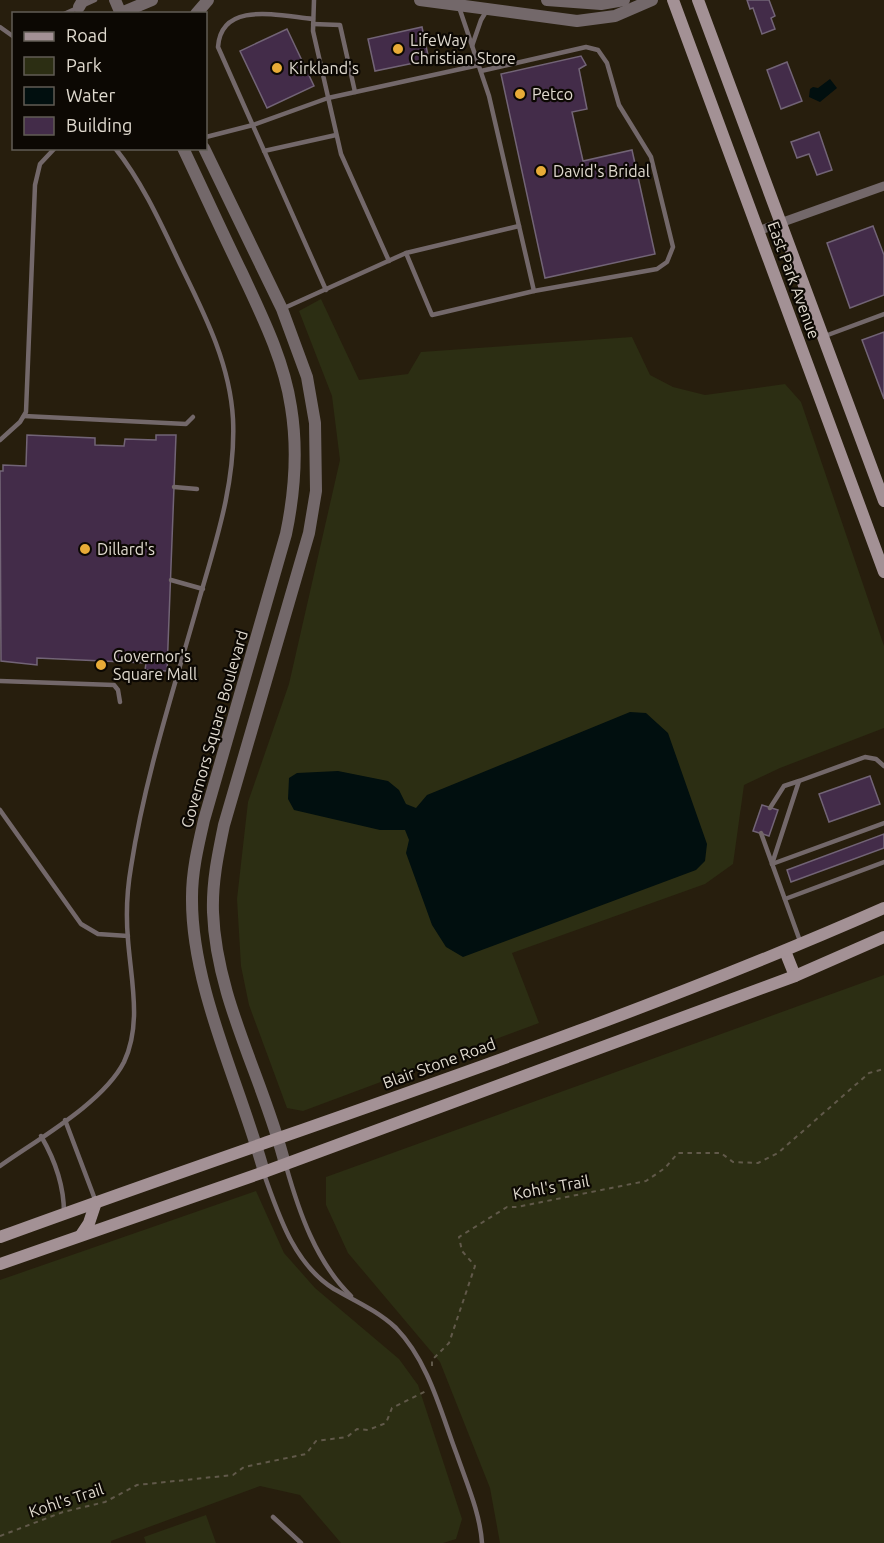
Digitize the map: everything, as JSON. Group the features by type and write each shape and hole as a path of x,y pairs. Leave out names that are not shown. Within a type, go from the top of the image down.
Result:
{"main road":[{"name":"East Park Avenue","path":"673,0 884,572"},
{"name":"East Park Avenue","path":"698,0 884,501"},
{"name":"Blair Stone Road","path":"0,1237 602,1023 785,951 884,908"},
{"path":"0,1264 264,1172 795,976 884,937"},
{"path":"785,951 795,976"},
{"path":"81,1235 89,1223 96,1202"}],"street":[{"path":"124,12 152,0"},
{"path":"198,12 208,0"},
{"path":"420,0 457,3 577,21 615,16 651,0"},
{"path":"547,0 602,4 624,0"},
{"name":"Governors Square Boulevard","path":"184,150 263,318 280,361 291,405 296,449 295,490 286,534 200,838 192,896 197,955 214,1017 264,1172"},
{"name":"Governors Square Boulevard","path":"205,150 282,309 307,377 315,423 316,491 309,533 220,844 215,870 213,912 216,943 229,997 279,1138 285,1164"},
{"path":"758,231 884,186"},
{"path":"263,318 282,309"},
{"path":"200,838 220,844"}],"lane":[{"path":"67,12 81,3 95,0"},
{"path":"314,0 313,21 341,154 389,261"},
{"path":"457,3 489,96 534,291"},
{"path":"472,46 480,20 487,9"},
{"path":"326,290 218,47 222,27 228,20 244,13 340,24 355,92"},
{"path":"406,253 432,315 534,291 657,269 667,262 673,247 651,157 619,105 607,63 598,50 586,47 481,71"},
{"path":"207,137 253,125 328,98 479,65"},
{"path":"264,151 336,135"},
{"path":"0,440 24,416 28,400 35,185 40,165 53,150"},
{"path":"0,1166 93,1100 114,1077 132,1038 134,1018 128,936 130,871 143,800 232,474 233,417 224,362 211,328 150,202 116,150"},
{"path":"282,309 406,253 519,226"},
{"path":"824,336 884,314"},
{"path":"24,416 186,424 193,417"},
{"path":"174,487 197,489"},
{"path":"171,580 202,589"},
{"path":"0,681 114,685 118,690 120,702"},
{"path":"770,808 784,786 865,757 876,759 884,766"},
{"path":"772,864 799,781"},
{"path":"0,810 81,924 98,934 128,936"},
{"path":"772,864 884,824"},
{"path":"761,833 801,944"},
{"path":"785,899 884,862"},
{"path":"65,1120 96,1202"},
{"path":"41,1136 59,1175 64,1213"},
{"name":"Governors Square Boulevard","path":"285,1164 300,1212 324,1260 340,1285 355,1300"},
{"name":"Governors Square Boulevard","path":"264,1172 281,1221 304,1260 332,1288 385,1318 409,1345 430,1383 473,1502 482,1543"},
{"path":"273,1517 301,1543"}],"path":[{"name":"Kohl's Trail","path":"0,1536 63,1512 105,1502 137,1485 233,1474 244,1467 306,1454 316,1441 347,1437 357,1429 368,1430 386,1423 392,1408 426,1392 430,1383 432,1360 449,1343 475,1266 462,1251 459,1237 507,1207 517,1207 646,1181 665,1168 678,1153 722,1153 733,1162 758,1163 778,1153 869,1073 884,1069"}],"green space":[{"path":"321,299 359,380 408,374 421,352 632,337 650,375 673,387 705,395 785,384 801,402 884,646 884,728 780,768 744,785 733,864 705,884 512,953 539,1023 303,1111 287,1108 249,1005 241,966 237,899 248,802 289,684 340,460 332,396 299,311"},
{"path":"884,975 884,1543 500,1543 490,1488 440,1362 348,1253 326,1205 326,1177"},
{"path":"256,1191 284,1253 315,1288 399,1359 418,1385 462,1519 456,1539 443,1543 341,1543 300,1495 260,1486 111,1541 111,1543 0,1543 0,1280"},
{"path":"206,1515 216,1543 146,1543 144,1537"}],"water":[{"path":"830,79 837,88 820,102 809,97 810,89 818,88"},
{"path":"630,712 646,713 668,733 707,844 705,861 696,870 463,957 446,947 432,925 406,853 409,840 405,830 380,830 294,810 288,799 289,778 297,773 338,771 388,781 399,790 406,804 416,808 427,795"}],"building":[{"path":"747,0 769,0 775,16 771,18 775,29 762,34 753,8 750,9"},
{"name":"LifeWay Christian Store","path":"422,27 429,60 375,71 368,39"},
{"name":"Kirkland's","path":"287,29 314,86 267,108 240,51"},
{"path":"581,56 586,65 579,69 587,109 572,112 583,161 632,150 655,254 545,278 501,74"},
{"path":"787,62 802,101 781,109 767,70"},
{"path":"819,132 832,170 817,175 809,154 797,158 791,142"},
{"path":"873,226 884,255 884,295 850,308 827,243"},
{"path":"884,332 884,399 862,340"},
{"path":"27,435 95,438 95,445 124,446 125,439 156,440 156,435 176,435 167,671 145,670 146,663 37,658 37,665 1,661 0,471 3,471 3,465 26,466"},
{"path":"870,776 880,804 829,822 819,794"},
{"path":"762,805 778,810 769,836 753,831"},
{"path":"884,834 884,848 791,882 787,870"}],"place":[{"name":"LifeWay Christian Store","path":"398,49"},
{"name":"Kirkland's","path":"277,68"},
{"name":"Petco","path":"520,94"},
{"name":"David's Bridal","path":"541,171"},
{"name":"Dillard's","path":"85,549"},
{"name":"Governor's Square Mall","path":"101,665"}]}
